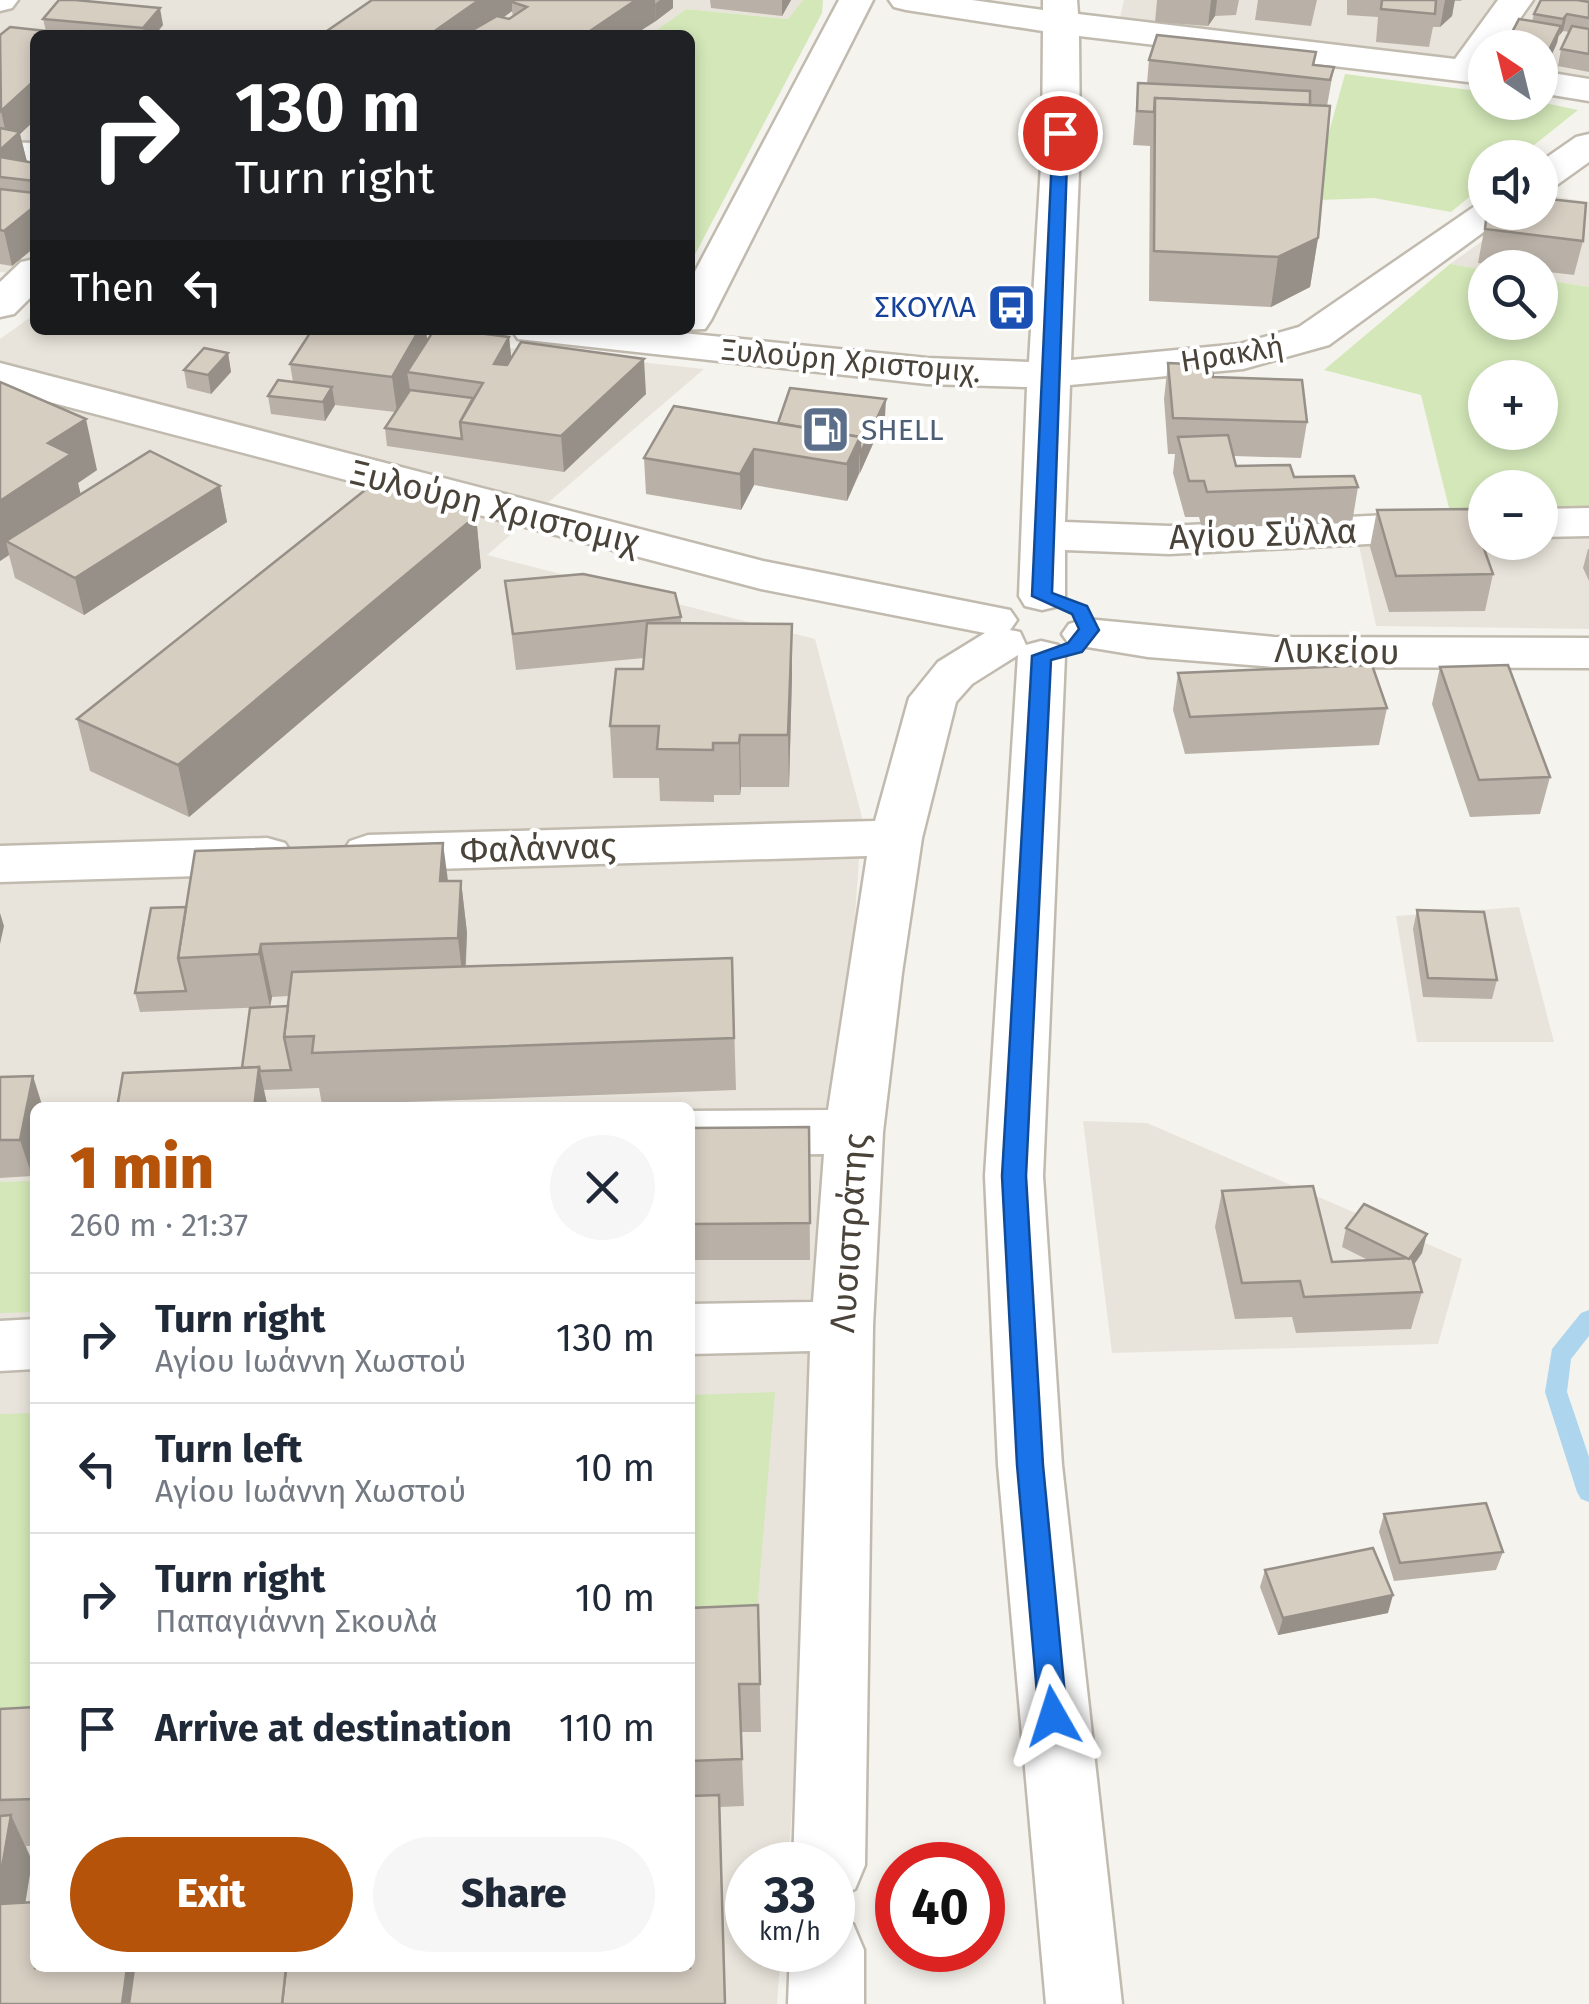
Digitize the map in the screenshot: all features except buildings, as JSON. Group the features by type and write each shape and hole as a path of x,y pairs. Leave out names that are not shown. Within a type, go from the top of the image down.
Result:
{"street":[{"path":"695,311 856,0"},
{"path":"906,0 1060,12 1468,71"},
{"path":"1499,30 1516,0"},
{"path":"1060,12 1060,195 1033,630 1015,1194 1036,1537 1084,2004"},
{"path":"1558,85 1589,90"},
{"path":"1558,167 1589,145"},
{"path":"0,153 30,154"},
{"name":"Ηρακλή","path":"1051,374 1243,356 1294,345 1314,336 1468,229"},
{"name":"Ξυλούρη Χριστομιχ.","path":"695,334 927,371 1051,374"},
{"name":"Ξυλούρη Χριστομιχ","path":"0,376 762,575 1033,630"},
{"path":"1558,523 1589,522"},
{"name":"Αγίου Σύλλα","path":"1041,536 1169,540 1468,525"},
{"name":"Λυκείου","path":"1033,630 1269,650 1589,654"},
{"name":"Λυσιστράτης","path":"830,1842 842,1326 854,1132 896,838 933,698 955,673 1033,630"},
{"name":"Φαλάννας","path":"0,864 896,838"},
{"path":"695,1133 854,1132"},
{"path":"695,1330 842,1326"},
{"path":"0,1346 30,1344"},
{"path":"826,2004 827,1972"}],"shaded area":[{"path":"0,0 803,0 788,19 686,9 657,30 30,30 30,275 0,272"},
{"path":"1124,0 1589,0 1589,82 1558,77 1558,30 1468,30 1468,64 1119,22"},
{"path":"1558,197 1589,202 1589,287 1558,282 1558,250 1470,250 1498,230 1558,230"},
{"path":"1468,251 1468,267 1450,264"},
{"path":"30,318 30,335 391,335 704,369 487,555 815,639 862,817 790,1842 725,1842 725,1972 779,1972 777,2004 0,2004 0,339"},
{"path":"1589,534 1589,629 1376,626 1358,541 1468,538 1468,560 1558,560 1558,535"},
{"path":"1519,907 1554,1042 1417,1042 1396,916"},
{"path":"1083,1121 1147,1123 1462,1259 1438,1344 1112,1353"}],"green space":[{"path":"803,0 823,0 822,13 695,254 695,30 657,30 686,9 788,19"},
{"path":"1345,74 1468,90 1468,120 1558,120 1558,106 1578,110 1540,140 1468,140 1468,198 1451,212 1374,198 1319,200 1323,154"},
{"path":"1450,264 1468,267 1468,340 1558,340 1558,282 1589,287 1589,508 1558,509 1558,470 1468,470 1468,511 1450,512 1421,395 1324,370"},
{"path":"30,1181 30,1312 0,1313 0,1182"},
{"path":"775,1392 755,1635 695,1638 695,1395"},
{"path":"30,1413 30,1731 0,1733 0,1414"}],"waterway":[{"path":"1589,1319 1560,1356 1556,1392 1589,1492"}],"place":[{"name":"ΣΚΟΥΛΑ","path":"1011,307"},
{"name":"SHELL","path":"826,430"}],"route":[{"path":"1053,1716 1030,1465 1014,1176 1042,656 1075,648 1089,630 1080,610 1068,602 1042,596 1043,474 1060,195 1060,133"}]}
